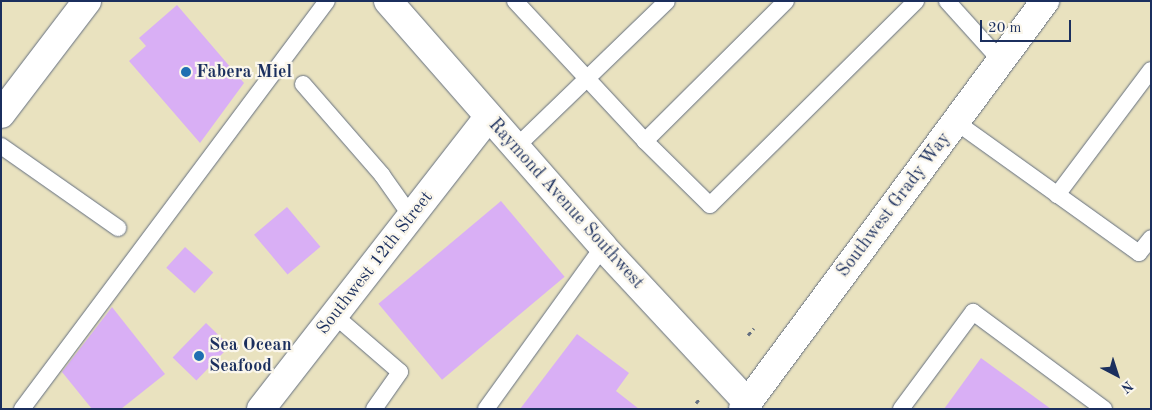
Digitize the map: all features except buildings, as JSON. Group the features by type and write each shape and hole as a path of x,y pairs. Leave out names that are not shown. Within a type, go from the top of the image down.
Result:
{"street":[{"path":"1,114 87,1"},
{"name":"Southwest Grady Way","path":"745,406 1045,1"},
{"name":"Raymond Avenue Southwest","path":"389,2 515,148 745,406"},
{"name":"Southwest 12th Street","path":"261,409 488,117"}],"lane":[{"path":"22,409 327,1"},
{"path":"514,1 644,141 710,205 916,1"},
{"path":"515,148 667,1"},
{"path":"644,141 786,1"},
{"path":"947,1 1002,61"},
{"path":"1057,195 1151,70"},
{"path":"303,84 382,175 411,216"},
{"path":"956,122 1139,253 1151,238"},
{"path":"1,146 118,228"},
{"path":"486,409 603,247"},
{"path":"900,409 973,312 1104,409"},
{"path":"334,315 400,372 374,409"}],"path":[{"path":"748,335 754,328"},
{"path":"696,403 700,398"}],"place":[{"name":"Fabera Miel","path":"186,72"},
{"name":"Sea Ocean Seafood","path":"199,356"}]}
